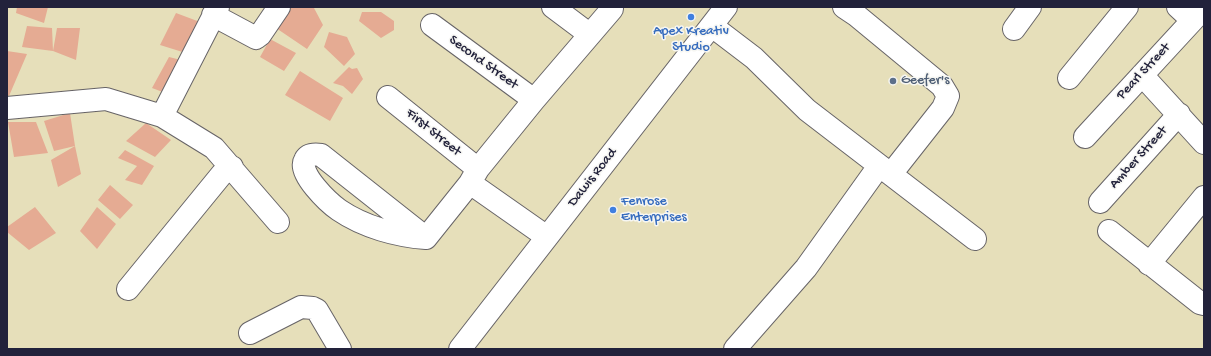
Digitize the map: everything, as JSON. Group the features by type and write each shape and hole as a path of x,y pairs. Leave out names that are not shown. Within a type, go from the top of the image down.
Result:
{"street":[{"path":"162,116 216,11 256,38 260,35 279,7"},
{"path":"553,7 589,34"},
{"name":"Dawis Road","path":"460,349 726,7"},
{"path":"735,349 806,268 885,170 943,108 948,96 942,86 856,15 844,7"},
{"path":"1014,29 1030,7"},
{"path":"1069,78 1127,7"},
{"path":"426,238 534,100 612,9"},
{"name":"Pearl Street","path":"1085,137 1142,75 1191,12"},
{"name":"Second Street","path":"432,25 534,100"},
{"path":"712,26 754,58 807,110 975,239"},
{"path":"1142,75 1204,143"},
{"name":"First Street","path":"388,97 474,176 548,237"},
{"path":"7,108 106,99 162,116 214,148 278,222"},
{"name":"Amber Street","path":"1100,202 1179,114"},
{"path":"314,154 321,155 426,238 390,234 341,211 325,199 303,169 303,163 306,157 314,154"},
{"path":"128,289 222,174 232,167"},
{"path":"1149,264 1204,197"},
{"path":"1109,231 1149,264 1200,303 1204,304"},
{"path":"250,333 301,307 313,308 317,310 340,349"}],"building":[{"path":"17,7 48,7 44,23 16,13"},
{"path":"288,7 314,8 323,25 307,49 276,28"},
{"path":"362,12 381,12 394,21 394,30 381,38 359,21"},
{"path":"176,13 200,22 189,54 160,45"},
{"path":"27,26 52,28 53,51 22,47"},
{"path":"57,28 80,28 76,60 53,51"},
{"path":"329,32 347,37 355,54 344,66 324,47"},
{"path":"270,39 296,53 284,71 260,57"},
{"path":"7,51 27,54 9,96 7,95"},
{"path":"169,57 185,61 168,94 152,88"},
{"path":"349,67 352,69 357,68 363,79 352,94 343,86 333,83"},
{"path":"300,71 343,98 330,121 285,95"},
{"path":"70,113 75,146 54,151 44,121"},
{"path":"8,122 36,122 48,153 14,157"},
{"path":"146,123 171,140 155,157 126,141"},
{"path":"75,146 81,174 58,187 51,160"},
{"path":"125,150 154,166 142,185 125,180 137,166 118,158"},
{"path":"110,185 133,205 120,219 98,200"},
{"path":"35,207 56,233 29,250 7,232 7,227"},
{"path":"97,207 116,224 97,249 80,231"}],"place":[{"name":"Apex Kreativ Studio","path":"691,17"},
{"name":"Geefer's","path":"893,81"},
{"name":"Fenrose Enterprises","path":"613,210"}]}
